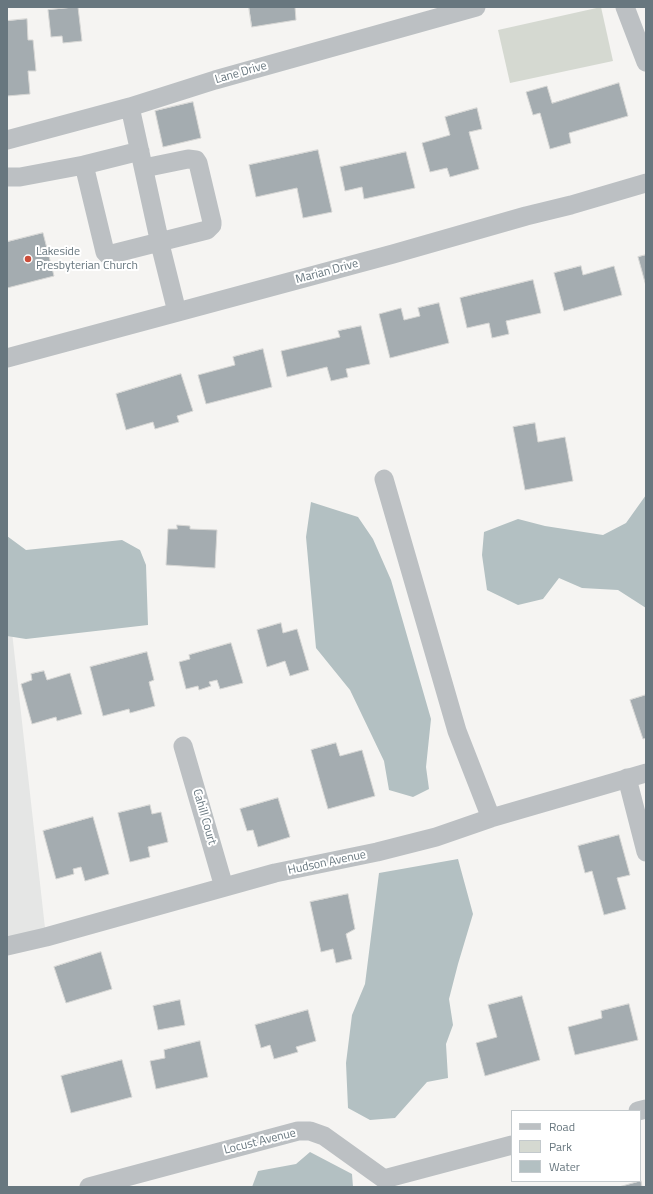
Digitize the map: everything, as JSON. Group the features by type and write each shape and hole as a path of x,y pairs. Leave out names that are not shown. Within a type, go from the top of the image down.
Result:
{"street":[{"name":"Lane Drive","path":"7,140 130,107 215,80 476,7"},
{"path":"625,7 646,62"},
{"path":"130,107 177,312"},
{"path":"7,177 20,177 84,165 142,160 196,160 198,163 212,225 208,230 111,255 106,254 84,165"},
{"name":"Marian Drive","path":"7,358 393,254 646,183"},
{"path":"384,479 457,731 490,818"},
{"name":"Cahill Court","path":"183,746 224,888"},
{"name":"Hudson Avenue","path":"7,946 53,935 275,873 377,852 436,837 490,818 646,773"},
{"path":"627,778 646,852"},
{"name":"Locust Avenue","path":"89,1187 298,1131 310,1131 324,1136 384,1183 511,1144"}],"shaded area":[{"path":"7,631 12,632 46,937 7,946"}],"green space":[{"path":"601,7 613,61 510,83 498,30"}],"water":[{"path":"646,495 646,608 618,590 582,588 559,578 543,599 518,605 487,590 482,555 484,532 518,519 545,526 603,535 626,523"},
{"path":"311,502 358,517 373,539 391,580 431,719 426,767 429,789 413,797 389,790 384,761 350,690 316,648 306,537"},
{"path":"7,536 26,550 122,540 140,550 146,565 148,625 26,639 7,636"},
{"path":"458,859 473,914 449,999 453,1025 446,1044 448,1078 427,1082 395,1118 370,1120 348,1108 346,1063 352,1015 365,984 379,873"},
{"path":"310,1152 352,1174 353,1187 252,1187 258,1171 296,1164"}],"building":[{"path":"78,7 82,41 63,43 62,36 51,37 48,10"},
{"path":"249,7 295,7 296,20 252,27"},
{"path":"27,19 28,40 33,40 36,71 28,71 30,94 7,96 7,21"},
{"path":"619,83 628,116 569,133 571,143 550,149 540,113 533,115 526,92 547,86 552,103"},
{"path":"193,102 201,138 163,147 155,111"},
{"path":"477,108 482,129 469,132 479,169 450,177 447,168 430,172 422,143 450,135 445,117"},
{"path":"318,150 332,212 303,218 297,188 256,197 249,165"},
{"path":"406,152 415,188 364,199 362,187 345,191 340,167"},
{"name":"Lakeside Presbyterian Church","path":"43,233 54,276 7,288 7,242"},
{"path":"646,255 646,286 638,257"},
{"path":"581,266 583,275 614,266 622,295 564,311 554,273"},
{"path":"533,280 541,313 506,321 509,334 492,338 489,323 467,328 460,298"},
{"path":"439,303 449,343 390,358 379,314 401,308 404,320 420,316 418,308"},
{"path":"361,326 370,364 346,369 348,377 331,381 327,367 287,377 281,351 340,337 338,331"},
{"path":"263,349 272,387 206,404 198,375 235,365 233,357"},
{"path":"181,374 193,411 177,416 179,422 155,429 153,422 126,430 116,394"},
{"path":"535,423 538,442 565,437 573,481 525,490 513,427"},
{"path":"177,525 190,526 190,529 217,530 215,568 166,565 168,529 177,529"},
{"path":"281,623 283,633 297,629 309,670 290,676 285,661 267,667 257,630"},
{"path":"231,643 243,683 220,689 217,680 209,682 211,686 199,690 198,686 186,689 179,662 190,659 189,655"},
{"path":"147,652 154,680 149,682 155,706 130,713 129,709 103,716 90,667"},
{"path":"44,671 47,680 70,673 82,714 57,721 56,717 32,724 21,684 32,680 31,674"},
{"path":"646,695 646,738 643,739 630,700"},
{"path":"336,743 340,756 362,750 375,796 328,809 311,750"},
{"path":"278,798 290,837 258,847 253,830 247,831 240,809"},
{"path":"150,805 152,814 161,812 168,842 148,847 150,857 130,862 118,813"},
{"path":"93,817 109,874 85,881 81,867 73,869 74,874 56,879 43,831"},
{"path":"619,835 630,875 617,878 626,909 604,915 592,871 585,873 578,846"},
{"path":"348,894 355,929 346,934 352,959 336,963 333,949 321,952 310,902"},
{"path":"101,952 112,989 66,1003 54,967"},
{"path":"522,996 540,1060 485,1076 476,1043 497,1037 488,1005"},
{"path":"180,1000 185,1025 158,1030 153,1006"},
{"path":"629,1004 638,1040 575,1055 568,1027 602,1018 601,1011"},
{"path":"308,1010 316,1041 296,1047 298,1052 274,1059 270,1045 261,1048 255,1025"},
{"path":"200,1041 208,1077 156,1089 150,1061 165,1058 164,1050"},
{"path":"122,1060 132,1097 71,1113 61,1076"},
{"path":"641,1181 642,1187 619,1187"}],"place":[{"name":"Lakeside Presbyterian Church","path":"28,259"}]}
